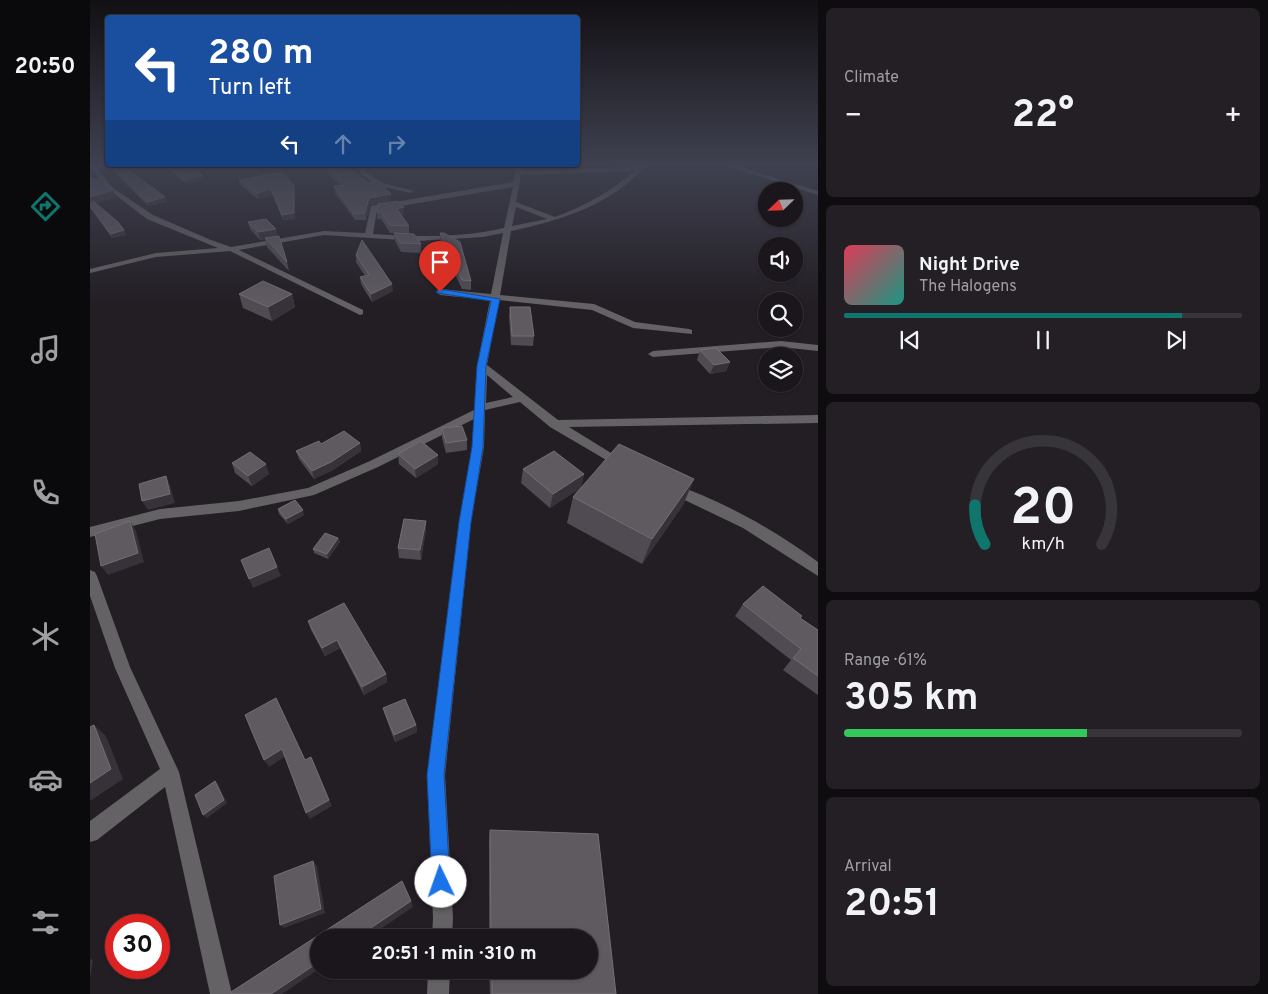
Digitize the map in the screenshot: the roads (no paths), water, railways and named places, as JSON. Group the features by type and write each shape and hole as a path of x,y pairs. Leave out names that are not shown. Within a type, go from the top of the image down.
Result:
{"street":[{"path":"142,211 150,217 208,242 231,249 360,312"},
{"path":"369,234 373,211"},
{"path":"442,929 436,775 480,410 482,366 496,299 510,211"},
{"path":"533,211 555,220"},
{"path":"90,271 156,255 231,249 324,233 438,238 506,230 555,220 574,211"},
{"path":"440,292 496,299 594,307 633,325 689,332"},
{"path":"653,354 743,345 781,344 818,348"},
{"path":"482,366 520,399 554,424 629,469"},
{"path":"90,532 160,514 239,506 310,492 374,464 480,410 520,399"},
{"path":"554,424 818,419"},
{"path":"664,485 708,504 756,530 818,570"},
{"path":"90,576 123,668 170,772 221,994"},
{"path":"90,833 170,772"},
{"path":"438,994 439,979"}]}
